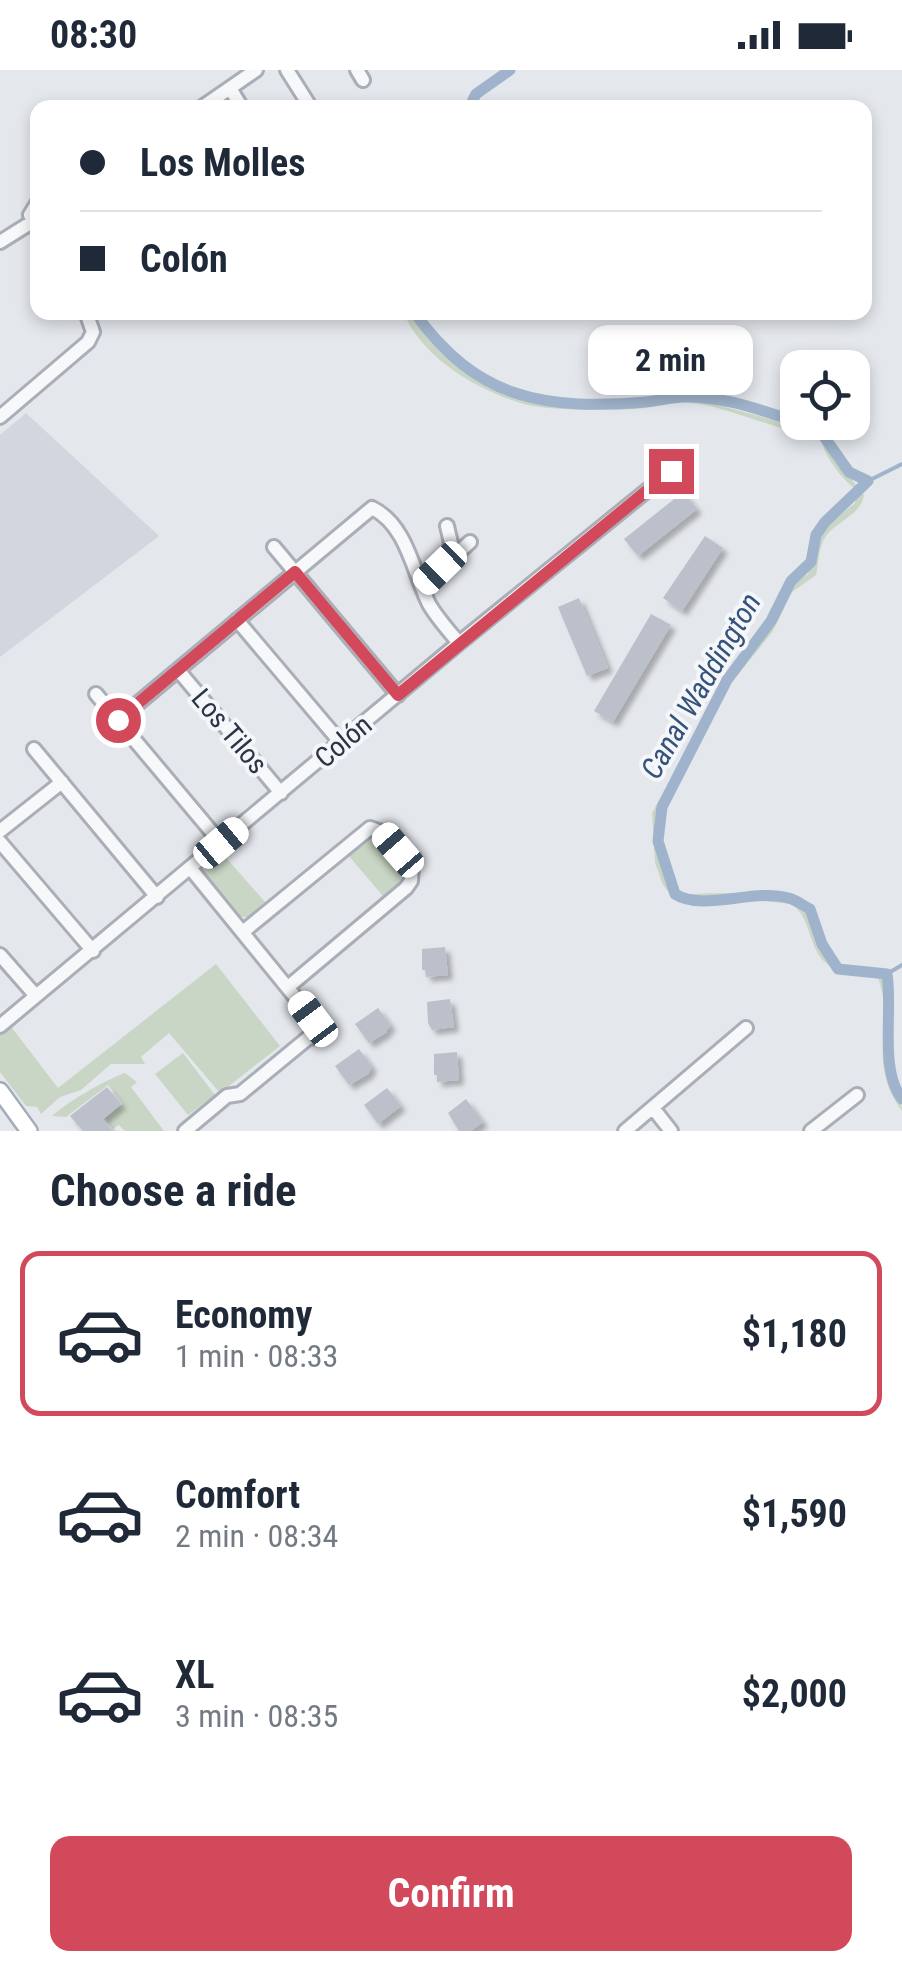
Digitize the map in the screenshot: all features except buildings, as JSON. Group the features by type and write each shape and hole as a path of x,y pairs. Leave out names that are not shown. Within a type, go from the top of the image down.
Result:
{"main road":[{"path":"0,1091 29,1131"}],"street":[{"path":"213,100 256,70"},
{"path":"288,70 306,100"},
{"path":"230,88 237,100"},
{"path":"0,242 30,229"},
{"path":"0,417 81,348 93,332 89,320"},
{"name":"Colón","path":"0,1026 458,643 687,458"},
{"path":"118,720 372,508 381,512 398,532 432,609 458,643"},
{"path":"446,526 451,543 447,562"},
{"path":"421,586 470,542"},
{"path":"274,547 398,695"},
{"path":"238,620 341,743"},
{"name":"Los Tilos","path":"178,670 282,792"},
{"path":"96,694 221,843"},
{"path":"34,750 157,897"},
{"path":"0,831 62,782"},
{"path":"244,931 370,828 384,833 412,866 406,888 288,987"},
{"path":"1,846 92,951"},
{"path":"191,868 313,1019"},
{"path":"0,955 36,996"},
{"path":"625,1131 746,1028"},
{"path":"185,1131 227,1096 240,1094 308,1038 316,1037"},
{"path":"811,1131 857,1095"},
{"path":"653,1108 672,1131"}],"shaded area":[{"path":"26,413 159,536 0,657 0,435"}],"green space":[{"path":"408,320 416,320 429,339 460,364 529,399 620,405 686,397 780,421 780,427 687,402 581,410 528,405 473,383 424,345"},
{"path":"821,440 829,440 840,465 864,495 862,502 826,536 816,575 792,592 773,631 732,682 708,721 660,805 657,838 669,886 683,894 752,894 787,899 809,914 820,947 832,962 884,976 888,1000 888,1073 902,1111 885,1075 883,995 878,978 841,971 823,960 804,919 792,904 683,899 671,895 663,885 655,863 652,813 711,704 774,619 790,585 808,574 817,540 830,523 855,503 856,490 824,449"},
{"path":"369,837 379,838 406,870 404,879 383,896 348,855"},
{"path":"221,852 266,903 251,918 238,916 200,872"},
{"path":"216,964 280,1046 220,1093 169,1033 141,1057 145,1064 111,1064 81,1090 60,1097 41,1114 37,1107 26,1106 0,1072 0,1025 6,1020 58,1088"},
{"path":"183,1053 215,1095 188,1115 155,1074"},
{"path":"125,1073 137,1082 131,1087 164,1131 125,1131 119,1125 113,1129 105,1118 123,1104 108,1085 66,1117 52,1116 87,1092"}],"waterway":[{"name":"Canal Waddington","path":"473,100 510,70"},
{"name":"Canal Waddington","path":"421,320 462,364 515,393 576,404 699,397 780,417"},
{"name":"Canal Waddington","path":"826,440 849,472 868,481 825,522 816,535 811,562 791,581 771,621 727,680 662,807 658,841 675,894 700,901 760,896 791,899 810,909 822,944 838,969 887,974 889,1056 895,1087 902,1099"},
{"path":"868,481 902,464"},
{"path":"887,974 902,965"}],"route":[{"path":"118,720 295,572 398,695 671,471"}]}
